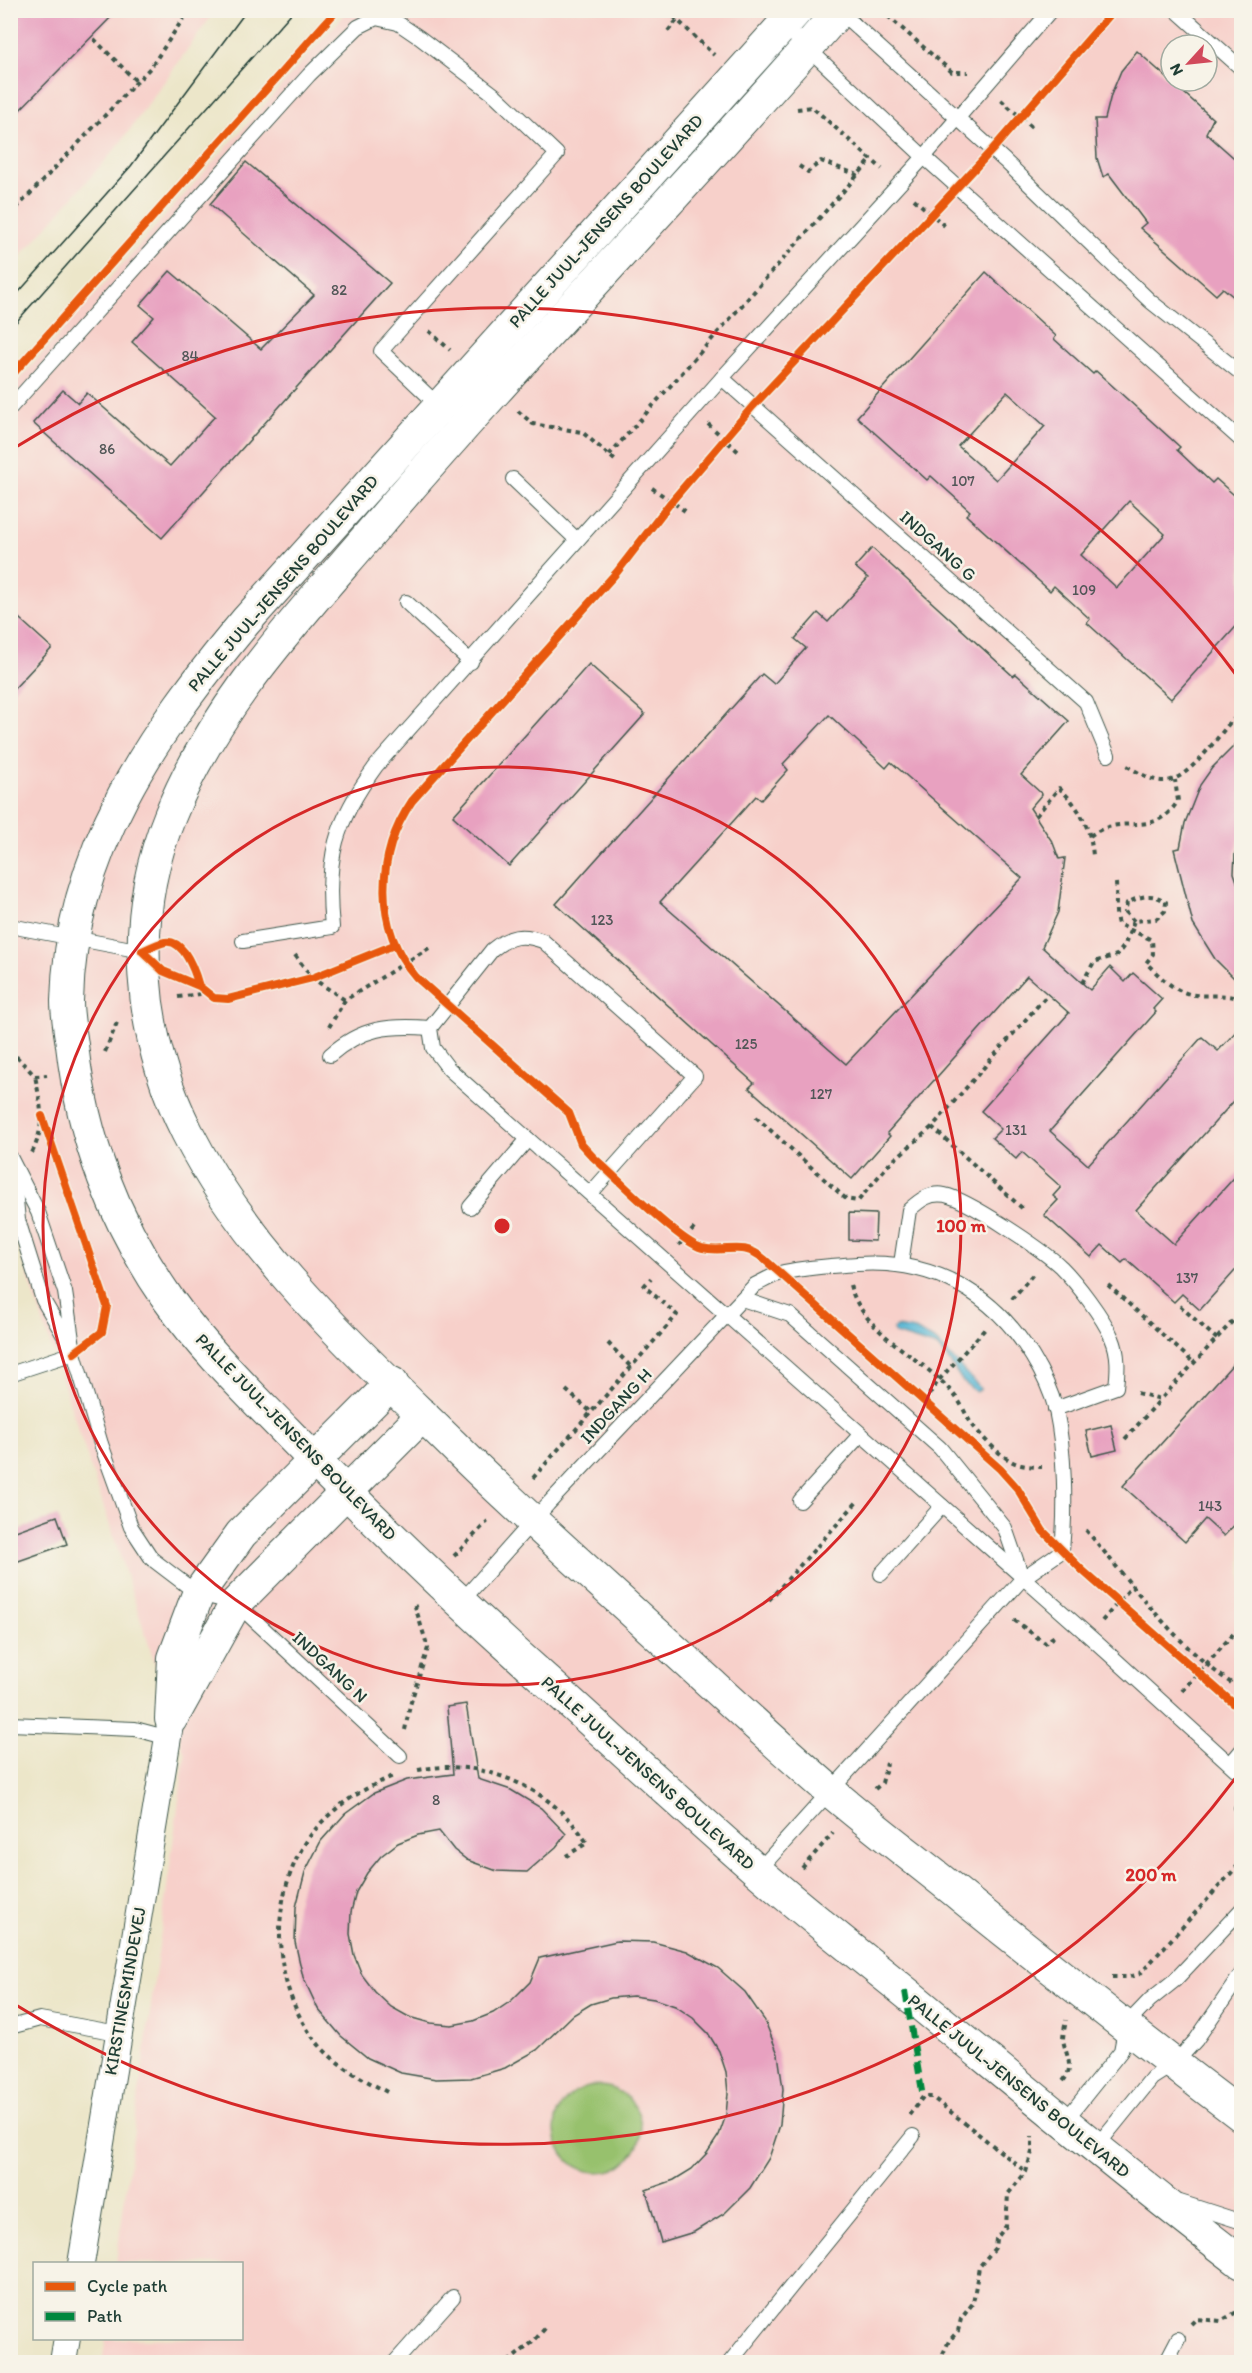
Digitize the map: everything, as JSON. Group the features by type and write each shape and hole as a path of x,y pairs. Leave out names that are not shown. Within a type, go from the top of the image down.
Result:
{"street":[{"name":"PALLE JUUL-JENSENS BOULEVARD","path":"839,11 762,99 461,427 268,652 194,763 164,833 150,882 142,951 146,1000 156,1059 185,1128 217,1186 263,1250 305,1297 508,1500 842,1801 1086,1996 1242,2116"},
{"name":"PALLE JUUL-JENSENS BOULEVARD","path":"791,18 438,405 246,621 192,686 149,748 116,805 90,866 73,938 67,1005 75,1074 96,1164 128,1236 170,1302 223,1366 314,1460 459,1603 758,1872 1096,2147 1144,2189 1242,2263"},
{"name":"KIRSTINESMINDEVEJ","path":"81,2262 117,2033 170,1728 174,1658 198,1594 242,1534 392,1383"},
{"name":"KIRSTINESMINDEVEJ","path":"170,1728 236,1603 285,1551 423,1415"},
{"path":"63,2362 68,2340"}],"lane":[{"path":"243,941 332,927 328,894 330,858 341,822 358,791 376,766 722,378 924,157 956,117 1051,10"},
{"path":"1176,10 1242,69"},
{"path":"839,11 993,150 1149,302 1242,374"},
{"path":"10,408 309,75 358,27 375,18 398,23 420,38 496,96 557,154 381,351 461,427"},
{"path":"791,18 807,48 924,157 1242,441"},
{"name":"INDGANG G","path":"722,378 1086,702 1108,755"},
{"path":"513,479 577,540"},
{"path":"406,602 471,662"},
{"path":"10,926 142,951"},
{"path":"429,1028 492,950 503,940 516,935 530,936 543,941 695,1076 590,1194"},
{"path":"330,1055 346,1041 392,1025 429,1028"},
{"path":"429,1028 433,1048 449,1069 1070,1619 1242,1775"},
{"path":"470,1208 528,1139"},
{"path":"11,1159 18,1220 43,1300 74,1353"},
{"path":"11,1159 38,1212 65,1292 74,1353 101,1444 131,1527 152,1559 198,1594 236,1603"},
{"path":"901,1264 909,1210 925,1196 944,1194 968,1204 1047,1258 1067,1275 1112,1338 1119,1365 1116,1387 1056,1409"},
{"name":"INDGANG H","path":"459,1603 755,1285 780,1273 849,1265 901,1264 951,1278 1000,1313 1021,1338 1040,1370 1056,1409 1064,1525 1062,1551 1023,1578"},
{"path":"742,1299 790,1315 940,1448 1005,1528 1023,1578"},
{"path":"10,1374 74,1353"},
{"path":"800,1501 861,1434"},
{"path":"881,1574 942,1506"},
{"path":"758,1872 842,1801 1023,1578"},
{"name":"INDGANG N","path":"236,1603 400,1756"},
{"path":"10,1724 135,1729 170,1728"},
{"path":"1231,1763 1242,1750"},
{"path":"1065,2122 1121,2050 1126,2025 1150,2000 1175,1980 1242,1909"},
{"path":"1096,2147 1152,2078 1174,2064 1196,2040 1242,1973"},
{"path":"10,2027 40,2019 117,2033"},
{"path":"730,2362 913,2136"},
{"path":"1144,2189 1242,2223"},
{"path":"396,2362 453,2297"},
{"path":"1166,2362 1178,2339"}],"path":[{"path":"10,215 151,67 189,10"},
{"path":"667,10 738,77"},
{"path":"881,10 952,72 967,71 1033,128"},
{"path":"668,31 686,11"},
{"path":"94,39 137,82"},
{"path":"762,99 784,120 797,108 812,107 946,227"},
{"path":"993,150 1028,109"},
{"path":"609,455 872,160"},
{"path":"799,166 808,172 821,161 858,175"},
{"path":"924,223 958,187"},
{"path":"412,316 471,369"},
{"path":"495,390 533,424 582,432 635,476 688,513"},
{"path":"717,449 753,406"},
{"path":"665,511 679,493"},
{"path":"1108,755 1148,777 1164,782 1175,779 1188,770 1233,719"},
{"path":"1090,836 1108,825 1145,825 1160,821 1171,812 1178,801 1175,779"},
{"path":"1036,816 1059,788 1085,820 1093,856"},
{"path":"1116,883 1117,903 1114,912 1118,924 1152,940 1153,954 1146,963 1172,987 1191,994 1232,996 1242,1000"},
{"path":"1117,903 1127,903 1141,896 1158,896 1166,902 1165,912 1156,919 1134,921"},
{"path":"1127,903 1125,912 1134,921"},
{"path":"1082,983 1094,962 1117,955 1124,946 1134,921"},
{"path":"286,934 297,957 312,978 345,1000"},
{"path":"330,1055 324,1036 345,1000 429,948"},
{"path":"399,954 410,970"},
{"path":"301,980 322,974"},
{"path":"199,986 211,996"},
{"path":"756,1117 846,1199 858,1202 889,1164 932,1127 1048,994"},
{"path":"35,1076 75,1074 95,1067 103,1057 123,1006 146,1000 211,996"},
{"path":"10,1050 35,1076 42,1116 48,1132"},
{"path":"11,1159 31,1154 41,1134 42,1116"},
{"path":"932,1127 1026,1212"},
{"path":"400,1756 410,1704 428,1648 413,1604 433,1578 508,1500 531,1480 677,1315 644,1286 697,1225"},
{"path":"676,1231 684,1239 694,1244"},
{"path":"924,1402 939,1380 1047,1258"},
{"path":"849,1265 850,1285 855,1305 879,1331 956,1396 972,1425 1010,1461 1033,1467 1061,1467"},
{"path":"1105,1283 1194,1363"},
{"path":"1180,1305 1216,1338"},
{"path":"1125,1439 1242,1311"},
{"path":"608,1343 631,1367"},
{"path":"1116,1387 1161,1399"},
{"path":"566,1390 591,1412"},
{"path":"915,1395 932,1410"},
{"path":"769,1600 857,1502"},
{"path":"1082,1526 1180,1640 1242,1690"},
{"path":"1089,1636 1133,1585"},
{"path":"1110,1597 1126,1611"},
{"path":"1010,1623 1016,1620 1045,1643 1055,1636 1070,1619"},
{"path":"1168,1707 1242,1624"},
{"path":"1188,1666 1206,1681"},
{"path":"782,1891 842,1801 882,1783 888,1758"},
{"path":"416,1771 436,1767 478,1769 517,1782 552,1803 581,1833 587,1844 566,1856"},
{"path":"387,2092 351,2073 320,2045 297,2010 286,1981 279,1930 285,1889 301,1851 307,1843 326,1818 358,1792 396,1775"},
{"path":"1242,1800 1235,1808 1242,1821"},
{"path":"1178,2339 1196,2319 1221,2321 1234,2313 1242,2318"},
{"path":"508,2362 534,2341 546,2326"}],"shaded area":[{"path":"11,11 215,11 118,146 11,267"},
{"path":"348,11 1241,11 1241,2362 102,2362 106,2340 243,2340 243,2262 116,2262 185,1755 11,1224 10,390"}],"green space":[{"path":"598,2086 622,2093 634,2105 641,2129 634,2153 622,2165 598,2172 574,2165 562,2153 555,2129 562,2105 574,2093"}],"water":[{"path":"896,1327 915,1330 936,1341 981,1389 976,1392 963,1382 937,1347 895,1334 893,1330"}],"building":[{"path":"10,10 118,10 10,120"},
{"path":"1137,51 1159,71 1159,93 1184,93 1213,119 1206,133 1242,165 1242,304 1223,288 1216,295 1140,228 1146,223 1109,174 1103,177 1097,158 1095,119 1105,119 1111,95 1121,71"},
{"path":"246,162 390,283 162,538 33,423 63,390 78,403 87,393 170,466 215,416 132,342 154,317 140,305 170,271 261,349 314,295 210,204"},
{"path":"986,272 1056,336 1054,339 1093,374 1096,371 1180,447 1177,450 1212,483 1216,479 1242,502 1242,620 1171,699 1087,623 1090,619 1054,586 1050,591 966,515 970,511 931,476 927,480 857,417","holes":["1007,392 1045,426 996,480 958,446","1129,501 1165,534 1117,588 1081,555"]},
{"path":"872,548 1013,676 1016,674 1069,721 1021,775 1042,794 1030,808 1053,843 1059,859 1065,858 1058,912 1042,947 1090,990 1110,967 1125,982 1133,973 1162,999 1153,1009 1156,1012 1050,1131 1088,1165 1202,1037 1218,1051 1242,1025 1242,1092 1136,1210 1174,1244 1242,1169 1242,1263 1200,1310 1182,1294 1174,1302 1126,1259 1122,1263 1102,1245 1091,1257 1044,1215 1058,1200 1053,1196 1061,1187 1022,1152 1016,1159 992,1138 1001,1129 981,1111 1069,1013 1027,976 887,1133 890,1136 852,1179 749,1088 754,1083 556,904 762,674 774,684 806,648 795,639 818,613 828,622 868,578 855,567","holes":["829,715 886,768 891,762 1022,878 846,1064 660,902 756,796 761,800 788,770 783,764"]},
{"path":"10,610 52,648 10,693"},
{"path":"589,664 645,714 509,866 453,816"},
{"path":"1242,738 1242,830 1235,854 1234,873 1242,896 1242,986 1215,959 1193,924 1174,849 1180,848 1185,823 1200,785 1212,768"},
{"path":"849,1213 876,1214 875,1241 849,1240"},
{"path":"1242,1354 1242,1517 1224,1536 1205,1519 1185,1542 1123,1486"},
{"path":"1111,1425 1117,1450 1092,1456 1086,1431"},
{"path":"57,1516 67,1544 10,1564 10,1533"},
{"path":"466,1704 478,1779 511,1790 541,1808 566,1834 556,1847 527,1872 497,1871 467,1860 454,1850 439,1831 418,1835 398,1843 381,1856 367,1873 356,1892 351,1912 350,1934 354,1955 362,1975 391,2007 409,2017 430,2023 452,2025 473,2021 493,2013 511,2001 530,1982 540,1958 617,1941 653,1942 687,1951 718,1968 745,1992 765,2021 778,2054 783,2089 780,2125 769,2158 750,2188 725,2213 694,2232 661,2242 646,2190 674,2180 692,2169 707,2153 719,2135 726,2115 728,2093 726,2072 719,2051 708,2033 693,2018 675,2006 654,1999 633,1996 611,1998 591,2004 573,2015 537,2050 505,2068 471,2078 436,2079 401,2073 368,2058 341,2036 318,2009 303,1977 295,1942 296,1907 305,1872 321,1841 345,1814 374,1793 407,1780 453,1774 447,1707"}],"tram line":[{"path":"10,302 131,166 247,10"},
{"path":"10,329 294,10"}],"marked path":[{"path":"905,1991 923,2097"}],"cycle path":[{"path":"10,377 337,10"},
{"path":"1114,10 992,150 753,406 671,502 617,572 412,801 391,844 384,890 386,913 392,936 402,957 416,977 569,1113 581,1144 593,1157 663,1222 692,1243 702,1248 748,1250 764,1259 1000,1469 1017,1488 1043,1531 1082,1570 1242,1711"},
{"path":"199,986 188,958 172,942 165,942 142,951 163,971 199,986 214,998 228,999 312,978 394,945"},
{"path":"42,1116 107,1306 102,1332 74,1353"}]}
